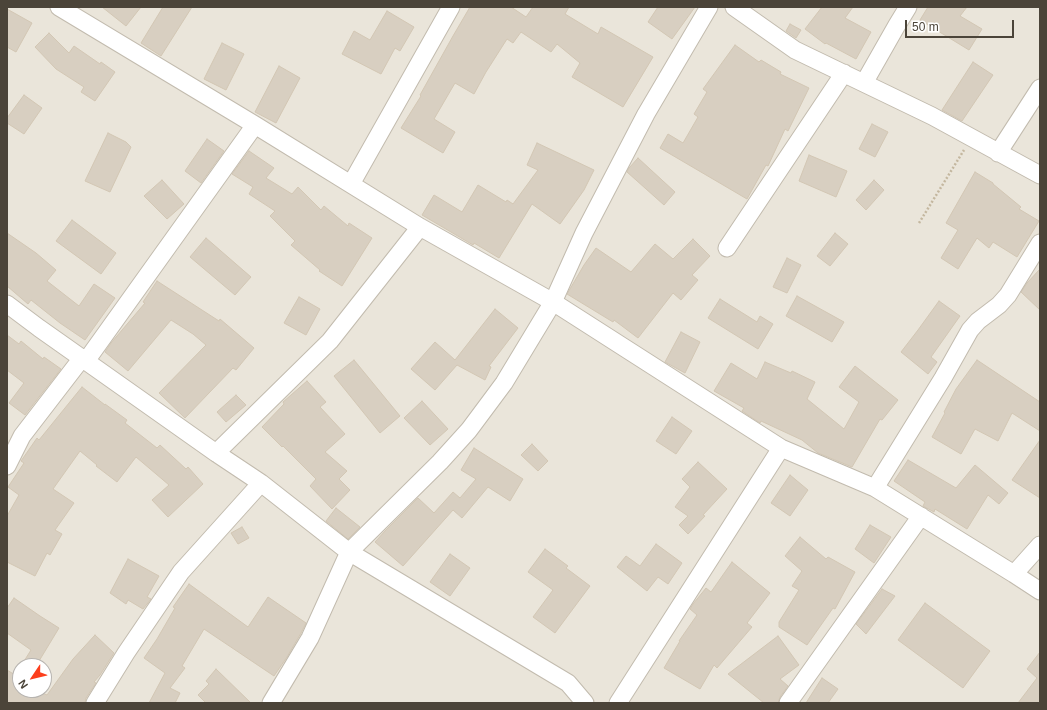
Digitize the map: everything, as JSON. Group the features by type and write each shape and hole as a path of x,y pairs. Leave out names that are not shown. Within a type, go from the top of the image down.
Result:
{"street":[{"path":"58,7 255,125 420,227 553,302 781,448 875,488 1040,591"},
{"path":"351,184 451,7"},
{"path":"271,703 310,638 349,552 440,462 470,430 504,383 553,302 584,233 646,114 709,7"},
{"path":"734,7 795,50 932,116 1040,175"},
{"path":"864,83 908,7"},
{"path":"727,248 844,73"},
{"path":"998,152 1040,88"},
{"path":"7,466 22,436 84,359 255,125"},
{"path":"216,453 330,341 420,227"},
{"path":"875,488 943,378 970,330 978,321 999,305 1008,295 1040,243"},
{"path":"7,304 216,453 261,483 349,552 568,683 585,703"},
{"path":"618,703 781,448"},
{"path":"95,703 126,653 181,572 261,483"},
{"path":"788,703 921,516"},
{"path":"1014,574 1040,545"}],"path":[{"path":"919,223 972,138"}],"shaded area":[{"path":"7,7 1040,7 1040,703 7,703"}],"building":[{"path":"102,7 141,7 126,26"},
{"path":"163,7 192,7 161,56 141,43"},
{"path":"470,7 511,7 526,17 533,7 569,7 565,14 598,34 601,27 653,57 623,107 572,77 580,63 557,44 551,52 521,32 513,43 507,39 474,94 455,83 434,119 455,132 443,153 401,128 421,96 420,95"},
{"path":"658,7 695,7 672,39 648,22"},
{"path":"822,7 853,7 845,18 871,32 856,59 826,43 825,44 805,29"},
{"path":"928,7 967,7 960,16 982,29 969,50 920,20"},
{"path":"7,9 32,23 16,52 7,47"},
{"path":"387,11 414,27 400,51 395,48 381,74 342,54 354,31 370,40"},
{"path":"790,24 801,30 796,38 786,31"},
{"path":"49,33 69,53 74,46 100,64 101,62 115,72 95,101 81,92 84,87 56,69 35,47"},
{"path":"222,43 244,54 226,90 204,79"},
{"path":"735,45 759,62 761,60 781,72 780,74 809,88 788,131 785,129 768,166 766,165 747,199 660,148 668,134 683,143 698,117 694,114 707,92 703,89"},
{"path":"973,62 993,75 962,121 942,110"},
{"path":"279,66 300,78 276,123 255,112"},
{"path":"24,95 42,108 24,134 7,123 7,118"},
{"path":"872,124 888,132 875,157 859,149"},
{"path":"108,133 126,142 131,147 110,192 85,181"},
{"path":"207,139 224,151 201,183 185,171"},
{"path":"537,143 594,170 584,190 560,224 532,204 499,258 474,243 473,245 422,215 434,195 462,212 478,185 506,202 507,200 513,204 538,170 527,165"},
{"path":"249,151 274,168 266,178 292,194 298,187 321,210 324,206 348,226 349,223 372,238 342,286 319,271 320,270 291,245 295,241 270,216 275,211 249,194 253,187 232,174"},
{"path":"809,155 847,171 836,197 799,181"},
{"path":"638,158 675,192 664,205 627,172"},
{"path":"975,172 993,183 1021,207 1019,209 1039,221 1017,257 993,242 989,248 977,238 958,269 941,258 958,230 946,223"},
{"path":"162,180 184,204 167,219 144,196"},
{"path":"874,180 884,190 866,210 856,200"},
{"path":"72,220 116,253 101,274 56,241"},
{"path":"7,233 36,253 56,270 47,281 79,306 94,284 115,298 85,340 60,323 31,300 28,304 7,286"},
{"path":"835,233 848,244 830,266 817,256"},
{"path":"206,238 251,277 235,295 190,257"},
{"path":"693,239 710,256 692,275 698,280 681,300 673,293 638,338 614,320 613,322 567,294 596,248 631,272 655,244 673,259"},
{"path":"787,258 801,265 787,293 773,287"},
{"path":"1040,269 1040,310 1021,292"},
{"path":"157,281 219,321 220,319 254,348 236,370 233,368 185,418 159,393 206,345 193,334 171,320 128,371 105,352 145,303 143,302"},
{"path":"797,296 844,322 832,342 786,316"},
{"path":"299,297 320,309 306,335 284,323"},
{"path":"720,299 757,322 760,316 773,324 758,349 708,318"},
{"path":"939,301 960,316 931,357 937,362 928,374 901,352"},
{"path":"495,309 518,328 489,366 491,367 485,380 457,365 435,390 411,369 435,342 455,360"},
{"path":"681,332 700,342 685,373 665,362"},
{"path":"7,335 19,344 21,341 43,359 44,357 61,369 25,415 9,403 24,383 7,370"},
{"path":"354,360 400,416 380,433 334,376"},
{"path":"977,360 1040,402 1040,431 1012,413 998,441 975,429 961,454 932,437 956,389"},
{"path":"765,362 791,373 792,371 815,382 807,399 844,429 859,402 839,387 855,366 898,400 882,420 880,419 852,467 818,453 802,440 761,421 760,423 742,411 744,408 714,391 731,363 757,379"},
{"path":"307,381 326,402 320,407 345,434 325,452 347,471 339,479 350,490 332,509 310,486 316,479 262,427 284,404 283,402"},
{"path":"82,387 127,420 125,423 157,448 160,445 186,469 188,467 203,484 168,517 152,500 169,485 136,457 117,482 96,466 97,465 80,451 53,489 74,503 55,530 62,534 50,555 47,553 35,576 7,562 7,516 19,495 8,487 24,463 21,461 37,438 39,440"},
{"path":"236,395 246,405 226,422 217,412"},
{"path":"422,401 448,429 430,445 404,418"},
{"path":"672,417 692,431 676,454 656,441"},
{"path":"1040,440 1040,498 1012,480"},
{"path":"532,444 548,461 538,471 521,455"},
{"path":"474,448 523,479 510,501 488,487 462,518 453,510 403,566 375,542 418,498 434,513 453,492 460,498 476,479 461,470"},
{"path":"908,460 956,488 975,465 1008,493 999,504 988,495 967,529 935,509 934,512 923,506 925,502 894,481"},
{"path":"698,462 727,489 688,534 679,525 688,516 675,507 690,487 682,479"},
{"path":"790,475 808,490 790,516 771,503"},
{"path":"336,508 360,527 348,539 326,521"},
{"path":"870,525 891,537 874,563 855,549"},
{"path":"242,527 249,538 238,544 231,533"},
{"path":"800,537 826,559 828,557 855,572 835,609 833,608 807,645 779,627 779,622 799,590 792,586 802,571 785,556"},
{"path":"656,544 682,563 668,584 658,577 647,591 617,567 626,556 640,566"},
{"path":"545,549 568,566 566,568 590,586 555,633 533,617 553,590 528,572"},
{"path":"450,554 470,568 450,596 430,582"},
{"path":"128,559 159,576 147,597 151,599 143,609 128,600 126,604 110,593"},
{"path":"732,562 770,593 747,623 752,627 717,668 714,665 700,689 664,668 679,641 697,615 690,609 693,604 706,588 711,592"},
{"path":"189,584 248,627 268,597 306,623 287,657 274,676 204,629 182,666 185,668 170,688 180,693 175,703 149,703 165,673 144,658 175,608 173,607"},
{"path":"882,589 895,596 866,634 856,624"},
{"path":"14,598 59,628 41,658 26,658 31,650 7,633 7,608"},
{"path":"925,603 990,651 963,688 898,640"},
{"path":"95,635 114,653 94,682 96,683 86,698 85,703 7,703 7,670 12,673 12,698 52,698 52,688 73,659"},
{"path":"778,636 799,665 780,679 788,686 780,697 778,703 764,703 728,674"},
{"path":"1040,652 1040,703 1018,703 1037,678 1027,669"},
{"path":"216,669 251,703 206,703 198,695 209,684 206,681"},
{"path":"822,678 838,689 828,703 806,703"}]}
